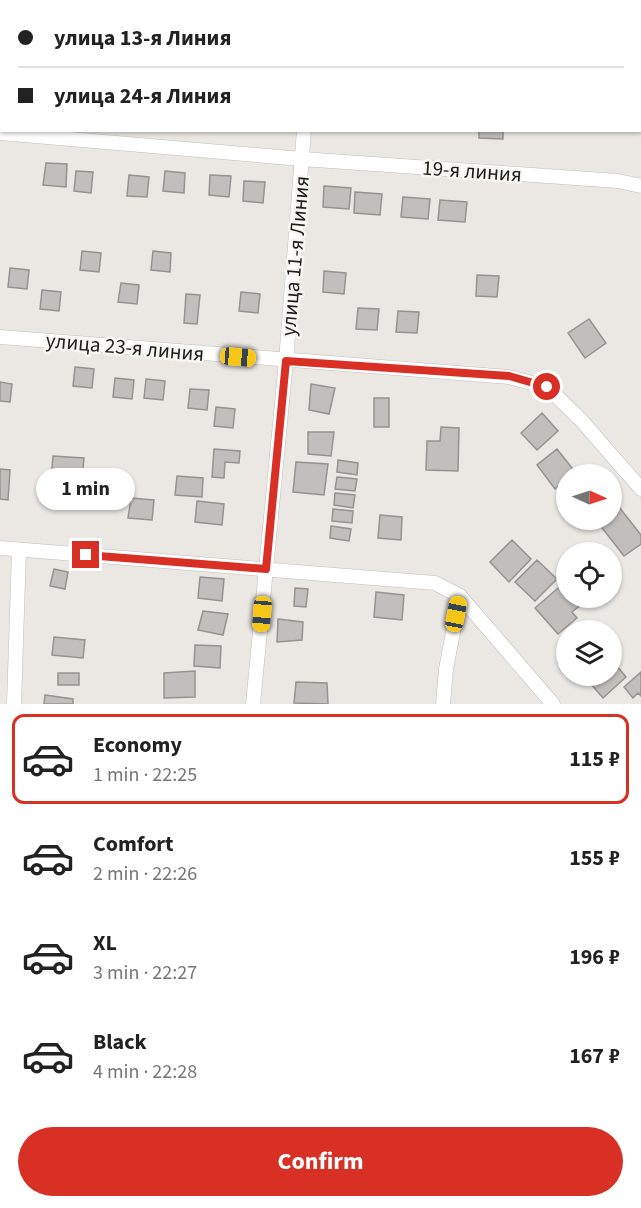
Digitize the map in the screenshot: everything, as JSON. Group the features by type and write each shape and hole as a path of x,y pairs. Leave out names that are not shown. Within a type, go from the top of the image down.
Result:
{"street":[{"name":"19-я линия","path":"0,132 303,159 618,181 641,186"},
{"name":"улица 11-я Линия","path":"253,704 286,361 304,132"},
{"name":"улица 23-я линия","path":"0,337 286,361 509,376 547,387 581,420 641,489"},
{"path":"0,548 435,583 460,596 554,704"},
{"path":"14,704 19,550"},
{"path":"443,704 446,669 460,596"}],"building":[{"path":"479,132 503,132 503,139 479,138"},
{"path":"46,163 67,164 66,187 43,185"},
{"path":"76,171 93,172 91,193 74,191"},
{"path":"165,171 185,173 184,193 163,191"},
{"path":"129,175 149,177 147,197 127,196"},
{"path":"210,175 231,176 229,197 209,195"},
{"path":"244,181 265,182 263,203 243,201"},
{"path":"324,186 351,188 349,209 323,207"},
{"path":"355,192 382,194 380,215 354,213"},
{"path":"403,197 430,199 428,219 401,217"},
{"path":"440,200 467,202 465,222 438,220"},
{"path":"82,251 101,253 99,272 80,270"},
{"path":"153,251 171,253 170,272 151,270"},
{"path":"10,268 29,270 27,289 8,287"},
{"path":"324,271 346,273 344,294 323,292"},
{"path":"477,275 499,276 497,297 476,296"},
{"path":"121,283 139,285 137,304 118,302"},
{"path":"42,290 61,292 59,311 40,309"},
{"path":"241,292 260,294 258,313 239,311"},
{"path":"186,294 200,295 197,324 184,323"},
{"path":"358,308 379,309 377,330 356,329"},
{"path":"398,311 419,312 417,333 396,332"},
{"path":"589,319 606,343 585,358 568,333"},
{"path":"75,367 94,369 92,388 73,386"},
{"path":"115,378 134,380 132,399 113,397"},
{"path":"146,379 165,381 163,400 144,398"},
{"path":"0,382 12,384 10,402 0,401"},
{"path":"311,384 335,388 329,414 309,410"},
{"path":"190,389 209,390 207,410 188,408"},
{"path":"374,398 389,398 389,427 374,427"},
{"path":"216,407 235,409 233,428 214,426"},
{"path":"542,413 558,431 537,450 521,433"},
{"path":"441,427 459,428 458,471 426,470 427,441 440,441"},
{"path":"308,432 334,432 331,456 308,454"},
{"path":"214,449 240,451 239,463 225,462 224,478 212,477"},
{"path":"557,449 569,464 556,464 555,489 537,465"},
{"path":"53,456 84,458 82,481 51,479"},
{"path":"338,460 358,463 357,475 337,472"},
{"path":"296,462 328,464 324,495 293,492"},
{"path":"0,469 10,470 8,500 0,499"},
{"path":"100,470 125,472 123,495 98,493"},
{"path":"177,476 203,478 202,497 175,495"},
{"path":"337,477 357,479 355,491 335,489"},
{"path":"335,493 355,495 353,508 334,505"},
{"path":"131,498 154,500 152,520 128,518"},
{"path":"197,501 224,504 222,525 195,522"},
{"path":"333,509 353,511 352,523 332,521"},
{"path":"622,511 641,535 641,544 624,556 622,542 613,542 604,530 622,530"},
{"path":"380,515 402,517 401,540 378,538"},
{"path":"331,526 351,529 349,541 330,538"},
{"path":"512,540 531,559 509,582 490,562"},
{"path":"537,560 556,578 535,601 515,582"},
{"path":"54,569 68,572 65,589 50,586"},
{"path":"200,577 224,579 222,601 198,598"},
{"path":"295,588 308,589 306,607 294,606"},
{"path":"556,590 556,608 577,608 572,612 577,618 556,620 556,632 535,608"},
{"path":"376,592 404,595 402,620 374,617"},
{"path":"203,611 228,614 223,635 198,630"},
{"path":"278,619 303,622 302,640 277,642"},
{"path":"54,637 85,640 83,658 52,655"},
{"path":"195,645 221,646 220,668 194,666"},
{"path":"195,671 195,697 164,698 164,673"},
{"path":"641,672 641,696 638,693 633,698 624,687"},
{"path":"58,673 79,673 79,685 58,685"},
{"path":"296,682 327,683 328,704 294,703"},
{"path":"593,686 616,686 603,698"},
{"path":"45,695 73,699 73,704 44,704"}],"route":[{"path":"86,555 266,569 286,361 509,376 547,387"}]}
